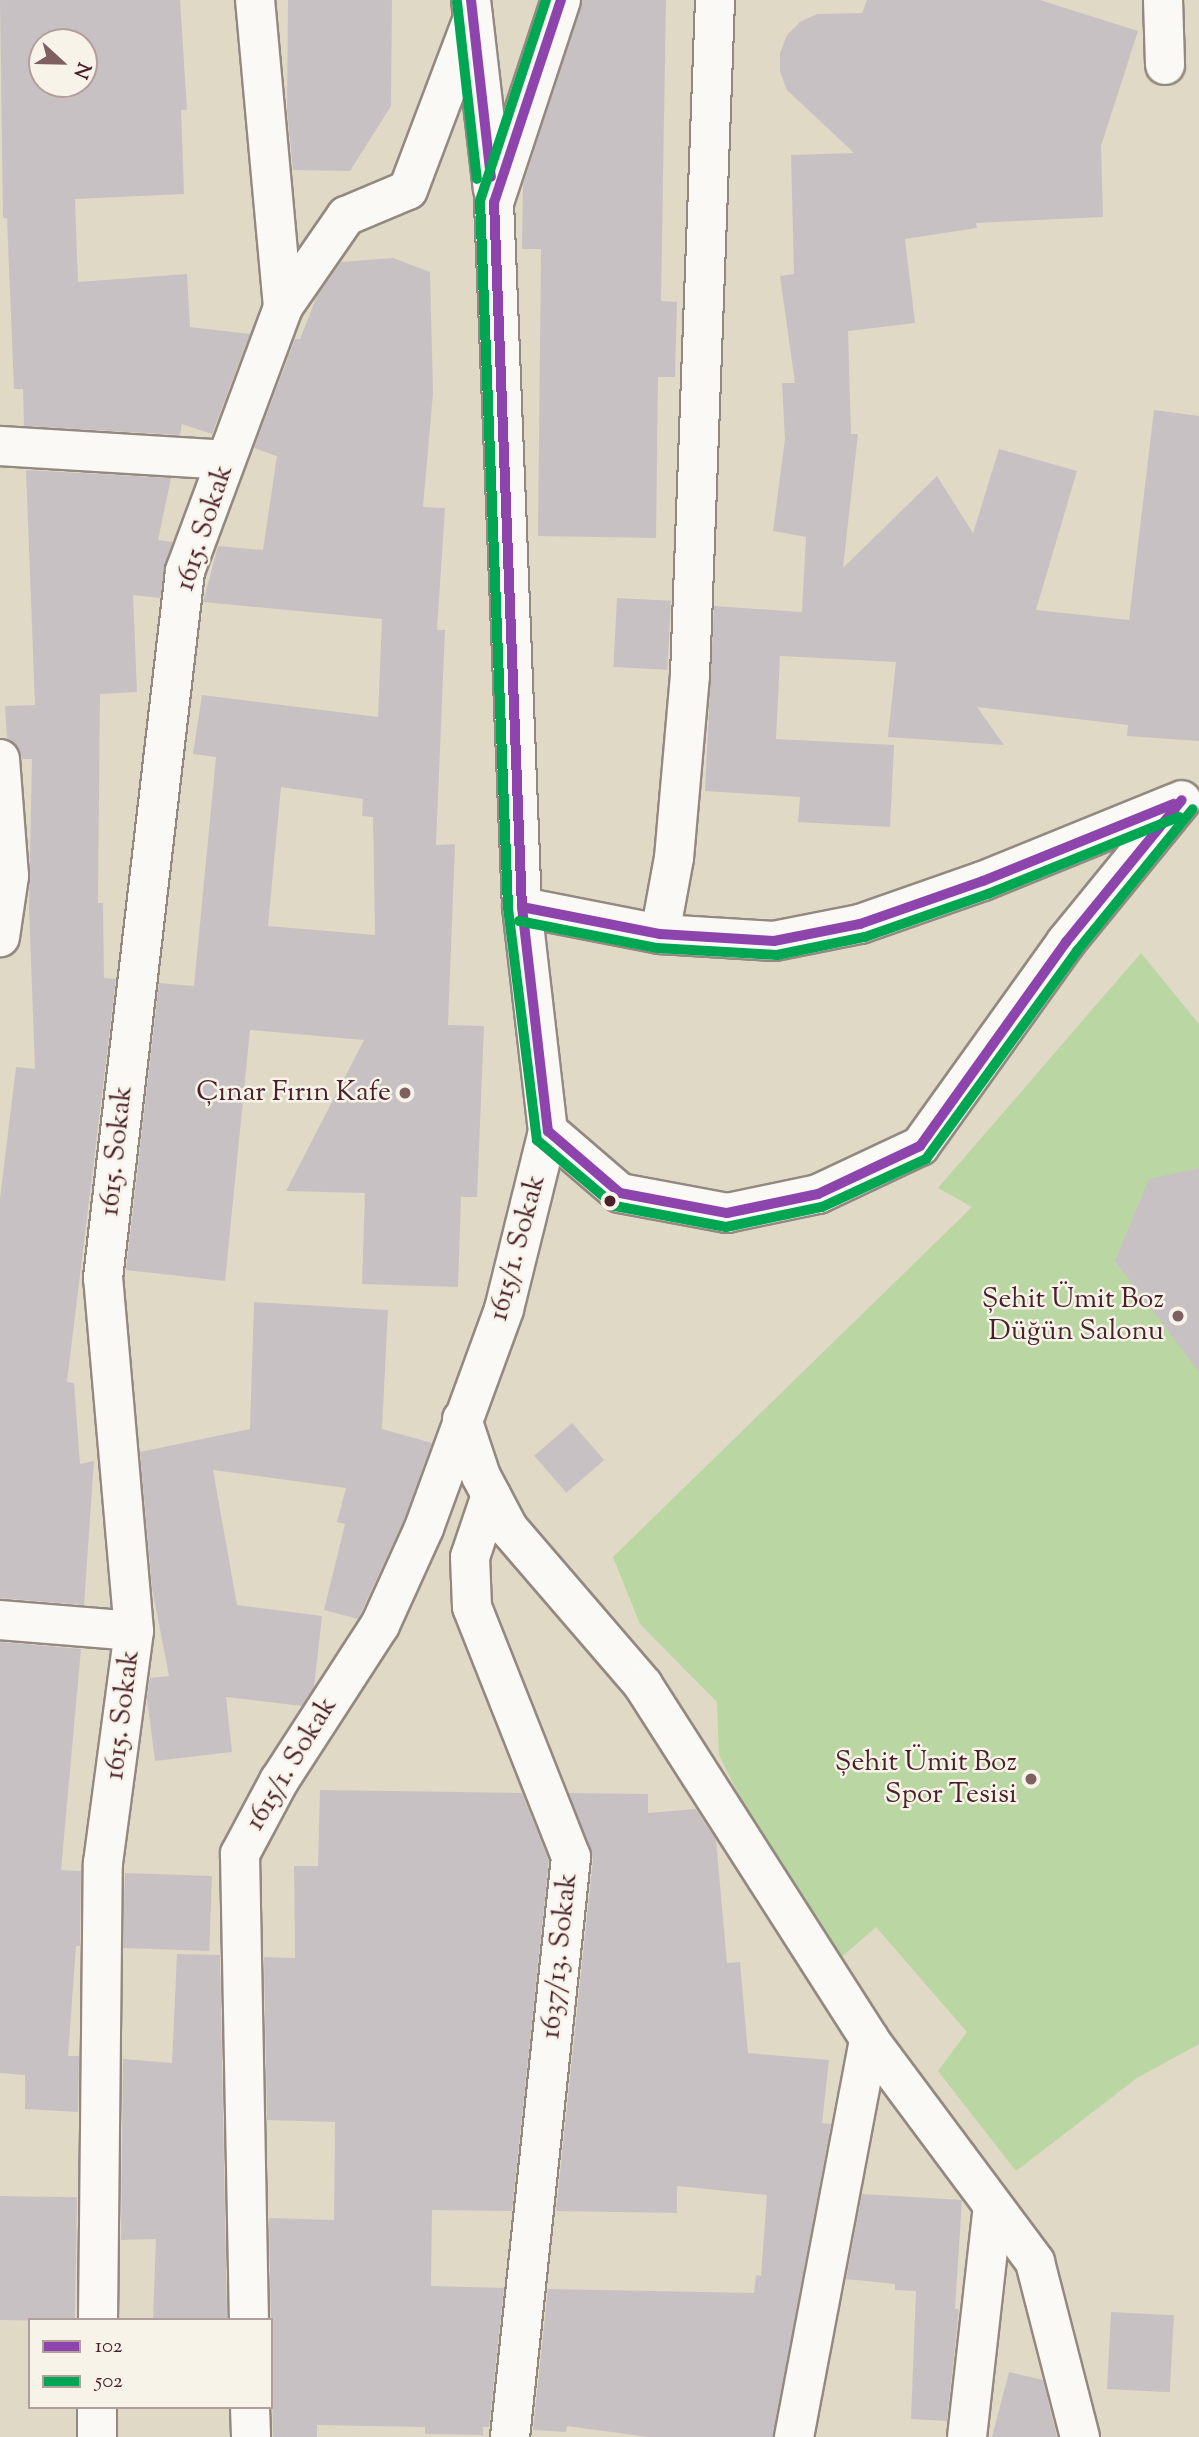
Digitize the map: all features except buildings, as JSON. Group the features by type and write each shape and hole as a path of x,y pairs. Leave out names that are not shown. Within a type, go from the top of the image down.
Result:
{"street":[{"name":"1615. Sokak","path":"98,2318 103,1863 134,1631 103,1278 185,571 283,307 255,0"},
{"path":"494,202 561,0"},
{"path":"660,934 674,858 690,676 715,0"},
{"path":"1163,0 1165,65"},
{"path":"283,307 345,216 408,190 472,9"},
{"path":"472,9 494,202 522,907 548,1130"},
{"path":"0,446 226,460"},
{"path":"0,759 9,876 0,937"},
{"path":"522,907 660,934 774,941 860,924 983,881 1191,796"},
{"name":"1615/1. Sokak","path":"249,2318 240,1854 286,1770 380,1626 424,1528 504,1309 548,1130 620,1193 727,1213 818,1194 920,1146 1066,942 1191,796"},
{"path":"463,1419 491,1494 509,1529 643,1685 869,2039 1035,2262 1080,2437"},
{"name":"1637/13. Sokak","path":"491,1494 470,1557 472,1607 571,1857 510,2437"},
{"path":"0,1620 134,1631"},
{"path":"794,2437 869,2039"},
{"path":"967,2437 993,2206"},
{"path":"97,2409 97,2437"},
{"path":"250,2409 251,2437"}],"green space":[{"name":"Şehit Ümit Boz Spor Tesisi","path":"1141,953 1199,1024 1199,2044 1137,2078 1016,2171 938,2071 967,2032 876,1927 838,1960 804,1925 719,1755 717,1702 640,1624 613,1557 972,1207 938,1188"}],"transit line":[{"name":"102","path":"471,0 491,177"},
{"name":"502","path":"546,0 480,201 508,908 537,1140 615,1206 726,1227 822,1207 926,1159 1077,951 1193,809"},
{"name":"102","path":"561,0 494,202 522,907 548,1131 620,1193 727,1213 818,1194 920,1146 1066,942 1182,800"},
{"name":"502","path":"457,2 477,179"},
{"name":"102","path":"522,907 660,934 774,941 860,924 983,881 1174,804"},
{"name":"502","path":"519,921 657,948 777,955 865,937 988,894 1179,817"}],"place":[{"name":"Çınar Fırın Kafe","path":"405,1093"},
{"name":"Şehit Ümit Boz Düğün Salonu","path":"1178,1316"},
{"name":"Şehit Ümit Boz Spor Tesisi","path":"1031,1779"}]}
